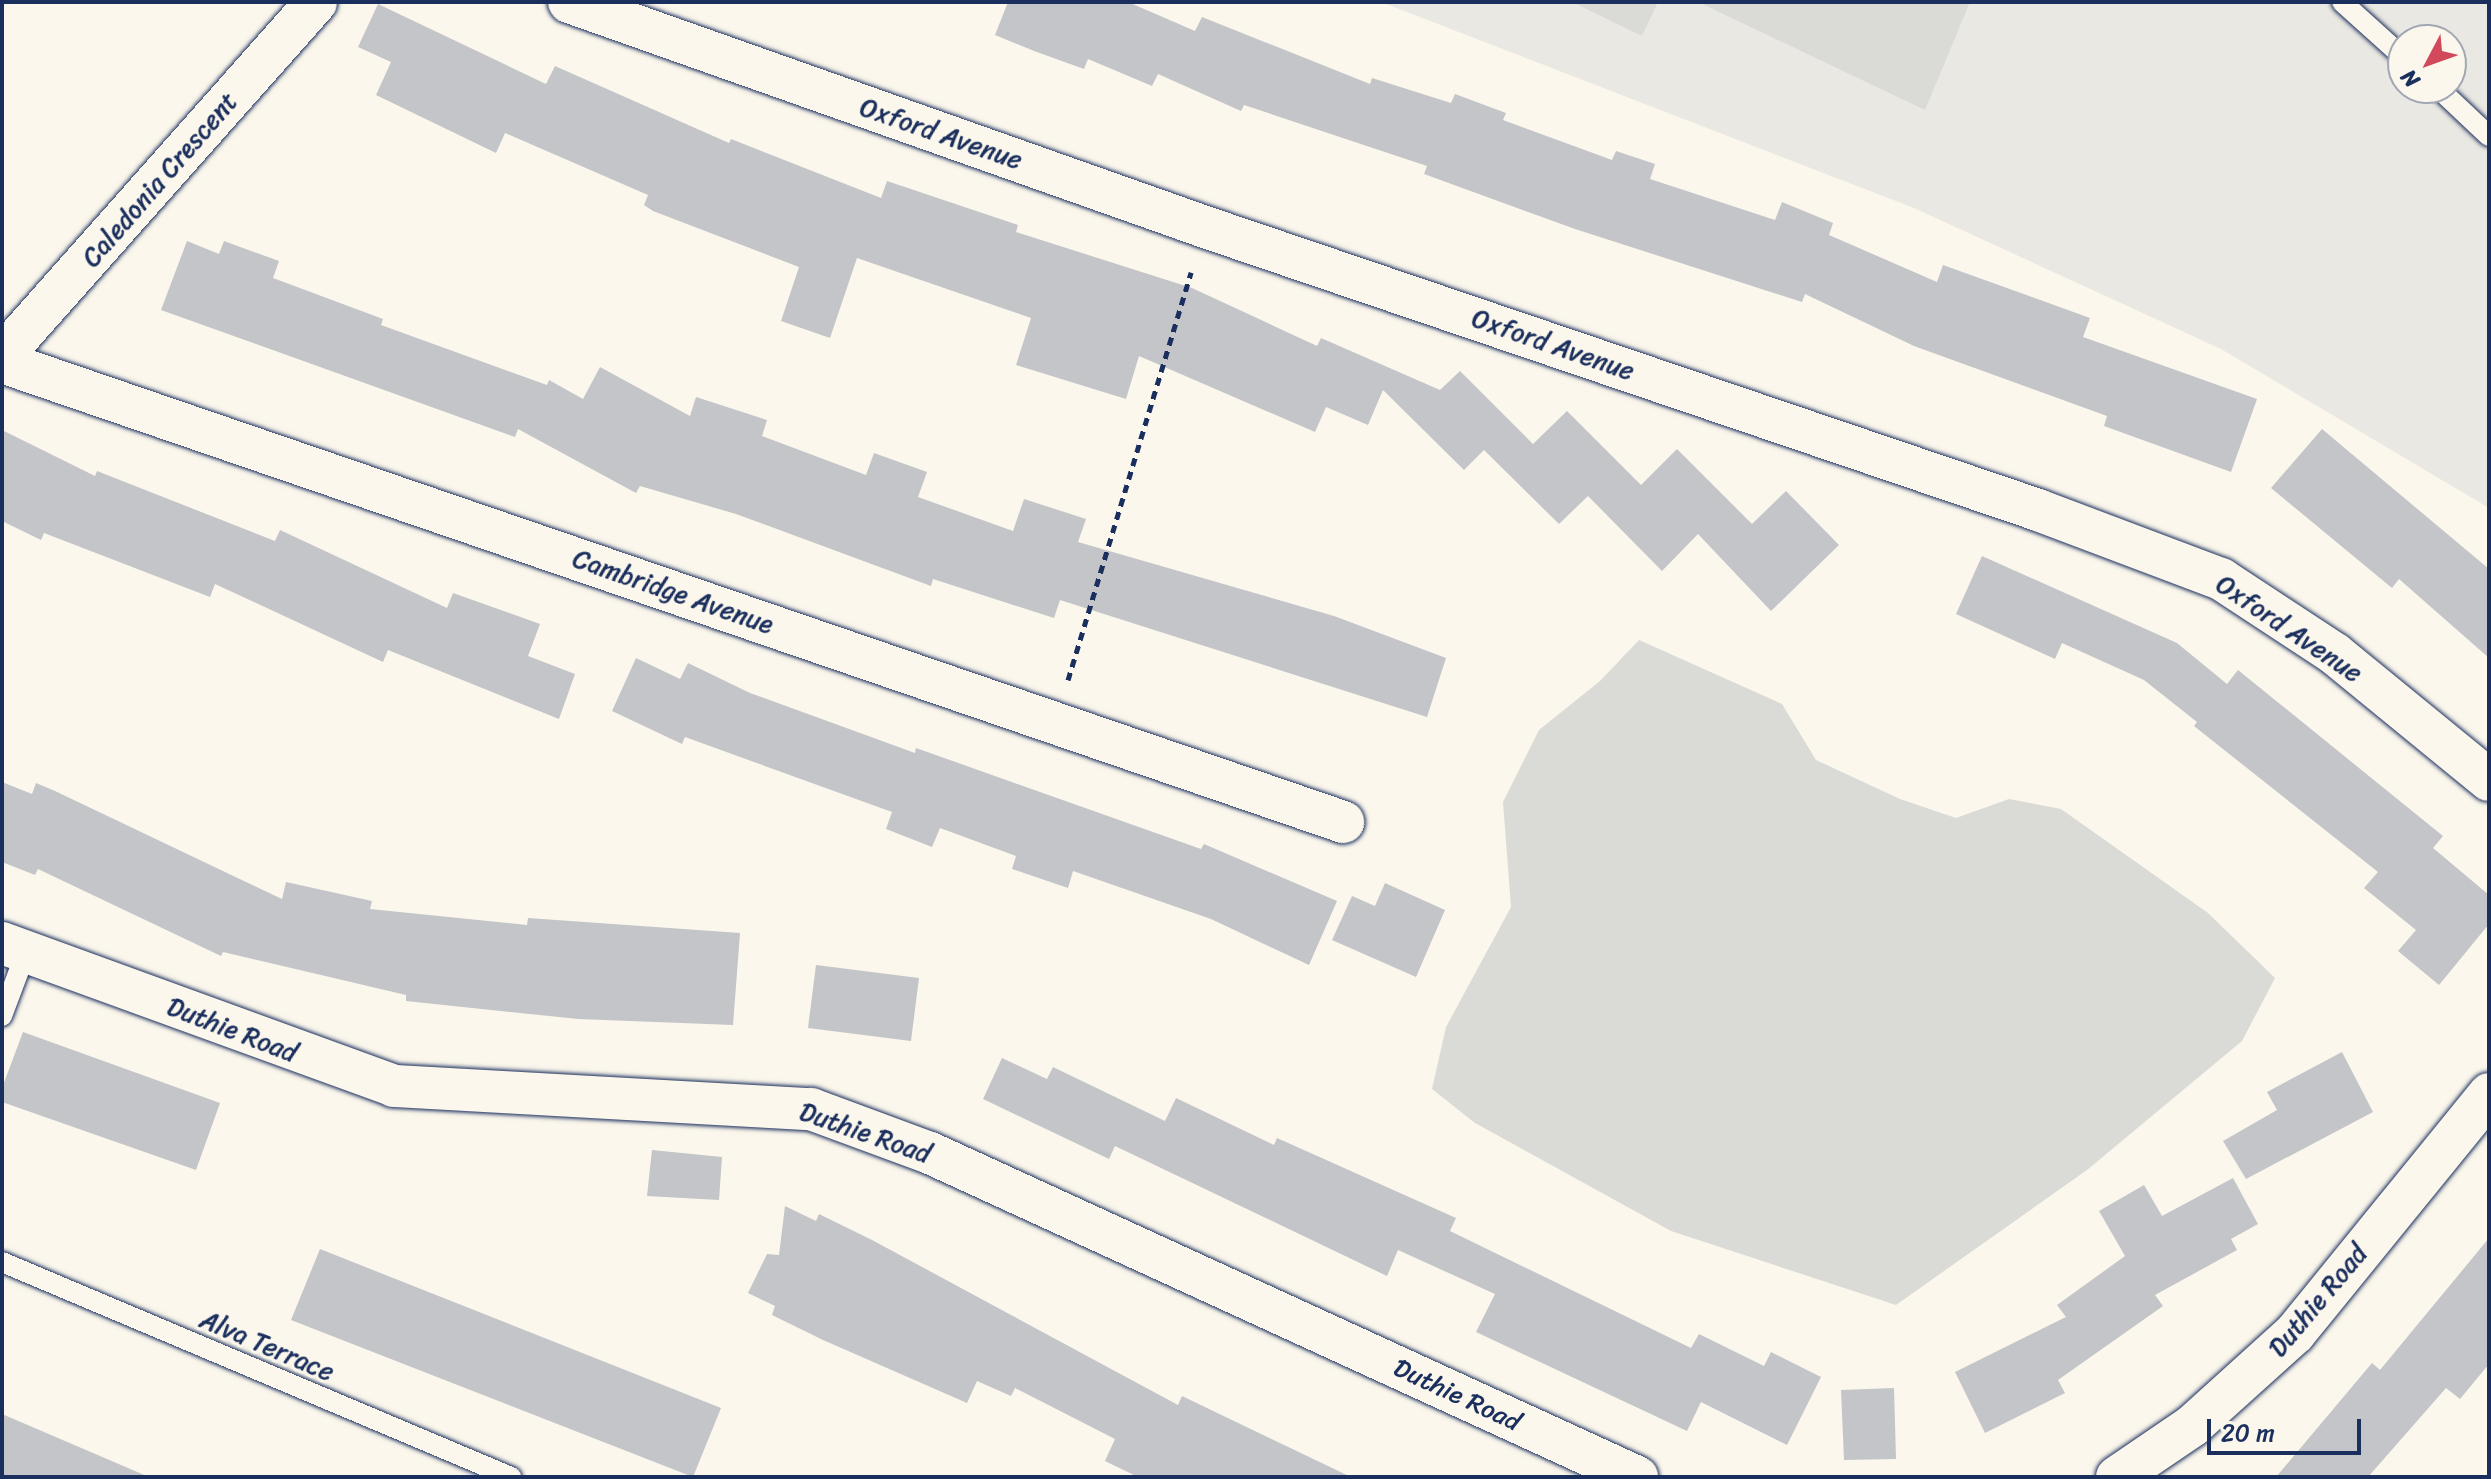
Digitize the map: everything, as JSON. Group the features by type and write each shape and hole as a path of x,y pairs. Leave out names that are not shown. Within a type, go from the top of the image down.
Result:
{"street":[{"name":"Caledonia Crescent","path":"2,359 316,2"},
{"name":"Oxford Avenue","path":"569,2 1205,227 2038,510 2221,579 2335,654 2489,780"},
{"name":"Cambridge Avenue","path":"2,359 1343,822"},
{"name":"Duthie Road","path":"14,948 394,1086 811,1109 930,1153 1637,1477"},
{"name":"Duthie Road","path":"2117,1477 2192,1426 2295,1333 2489,1094"}],"lane":[{"path":"2342,2 2387,43"},
{"path":"2455,104 2489,136"},
{"path":"2,1016 14,948"},
{"name":"Alva Terrace","path":"2,1262 511,1477"}],"path":[{"path":"1055,723 1205,227"}],"shaded area":[{"path":"1381,2 2489,2 2489,508 2221,349 1914,208"},
{"path":"1572,2 1658,2 1642,36"},
{"path":"1698,2 1970,2 1925,110"},
{"path":"1639,640 1782,704 1816,760 1900,799 1956,818 2009,799 2061,809 2208,913 2275,978 2242,1041 2087,1170 1896,1305 1671,1231 1475,1123 1432,1089 1446,1027 1511,907 1503,802 1539,730 1600,681"}],"building":[{"path":"1008,2 1128,2 1195,31 1202,17 1370,84 1372,78 1451,103 1455,94 1506,113 1503,120 1612,160 1616,151 1655,164 1650,179 1775,220 1782,202 1833,223 1829,235 1937,282 1943,265 2090,318 2083,337 2257,399 2231,472 2104,426 2107,416 1914,346 1805,294 1802,302 1575,229 1424,174 1427,166 1244,105 1241,111 1158,74 1152,86 1088,59 1084,69 1034,51 995,35"},
{"path":"378,4 546,84 555,66 729,143 731,139 881,198 887,181 1018,225 1016,232 1192,288 1317,346 1321,338 1440,390 1460,371 1533,444 1567,411 1641,485 1677,449 1752,524 1786,491 1839,545 1771,611 1698,534 1662,571 1588,496 1559,524 1484,450 1464,470 1383,390 1368,425 1326,407 1315,432 1139,356 1126,399 1016,365 1031,318 857,258 830,338 781,321 799,267 653,211 644,205 648,195 505,133 496,153 376,95 391,62 358,47"},
{"path":"187,241 219,254 224,241 279,261 273,278 383,319 381,325 547,385 549,380 583,399 600,367 690,416 696,397 767,420 762,436 866,475 874,453 927,472 918,497 1013,531 1024,499 1086,519 1078,542 1334,616 1446,658 1427,717 1060,600 1054,618 933,579 931,586 736,514 640,486 636,493 518,429 515,437 161,310"},
{"path":"2322,429 2489,569 2489,658 2399,579 2392,588 2271,488"},
{"path":"2,430 95,476 97,471 275,541 280,530 447,608 453,593 540,624 528,656 575,674 559,719 388,650 383,662 215,584 210,597 44,533 41,540 2,521"},
{"path":"1982,556 2177,643 2227,684 2238,670 2443,836 2433,848 2489,895 2489,924 2439,985 2398,951 2416,930 2364,888 2378,872 2194,726 2197,722 2144,680 2062,643 2055,659 1956,614"},
{"path":"636,658 680,679 688,663 750,693 915,753 916,748 1201,849 1204,844 1337,901 1309,965 1211,919 1073,871 1068,888 1012,869 1016,856 940,828 932,847 886,829 892,812 685,737 682,744 612,711"},
{"path":"2,782 32,794 36,783 282,899 286,882 372,901 370,909 527,925 528,918 740,933 733,1025 578,1019 406,1001 406,995 223,952 221,956 38,869 35,875 2,862"},
{"path":"1385,883 1445,910 1416,977 1332,940 1352,896 1375,906"},
{"path":"816,965 919,978 911,1041 808,1028"},
{"path":"23,1032 220,1103 196,1170 2,1102 2,1088"},
{"path":"2342,1052 2373,1112 2246,1179 2223,1141 2277,1110 2267,1092"},
{"path":"1002,1058 1047,1079 1053,1067 1165,1121 1176,1098 1274,1145 1277,1138 1456,1218 1450,1231 1691,1348 1699,1334 1764,1366 1771,1352 1821,1377 1787,1445 1701,1402 1687,1431 1476,1332 1495,1294 1398,1250 1387,1276 1115,1146 1109,1159 983,1099"},
{"path":"652,1150 722,1157 719,1200 647,1196"},
{"path":"2233,1178 2258,1224 2231,1239 2237,1250 2155,1295 2163,1306 2058,1380 2065,1393 1985,1433 1955,1372 2066,1317 2057,1305 2125,1256 2099,1211 2144,1185 2162,1216"},
{"path":"785,1206 816,1221 819,1214 872,1240 1178,1405 1182,1396 1351,1477 1138,1477 1105,1461 1115,1439 1015,1388 1011,1396 977,1381 967,1403 823,1340 772,1315 775,1306 748,1293 767,1254 779,1255"},
{"path":"2489,1238 2489,1364 2460,1399 2446,1388 2368,1477 2276,1477 2372,1363 2380,1370"},
{"path":"320,1249 721,1408 693,1477 291,1320"},
{"path":"1894,1388 1896,1459 1844,1460 1841,1390"},
{"path":"2,1414 149,1477 2,1477"}]}
